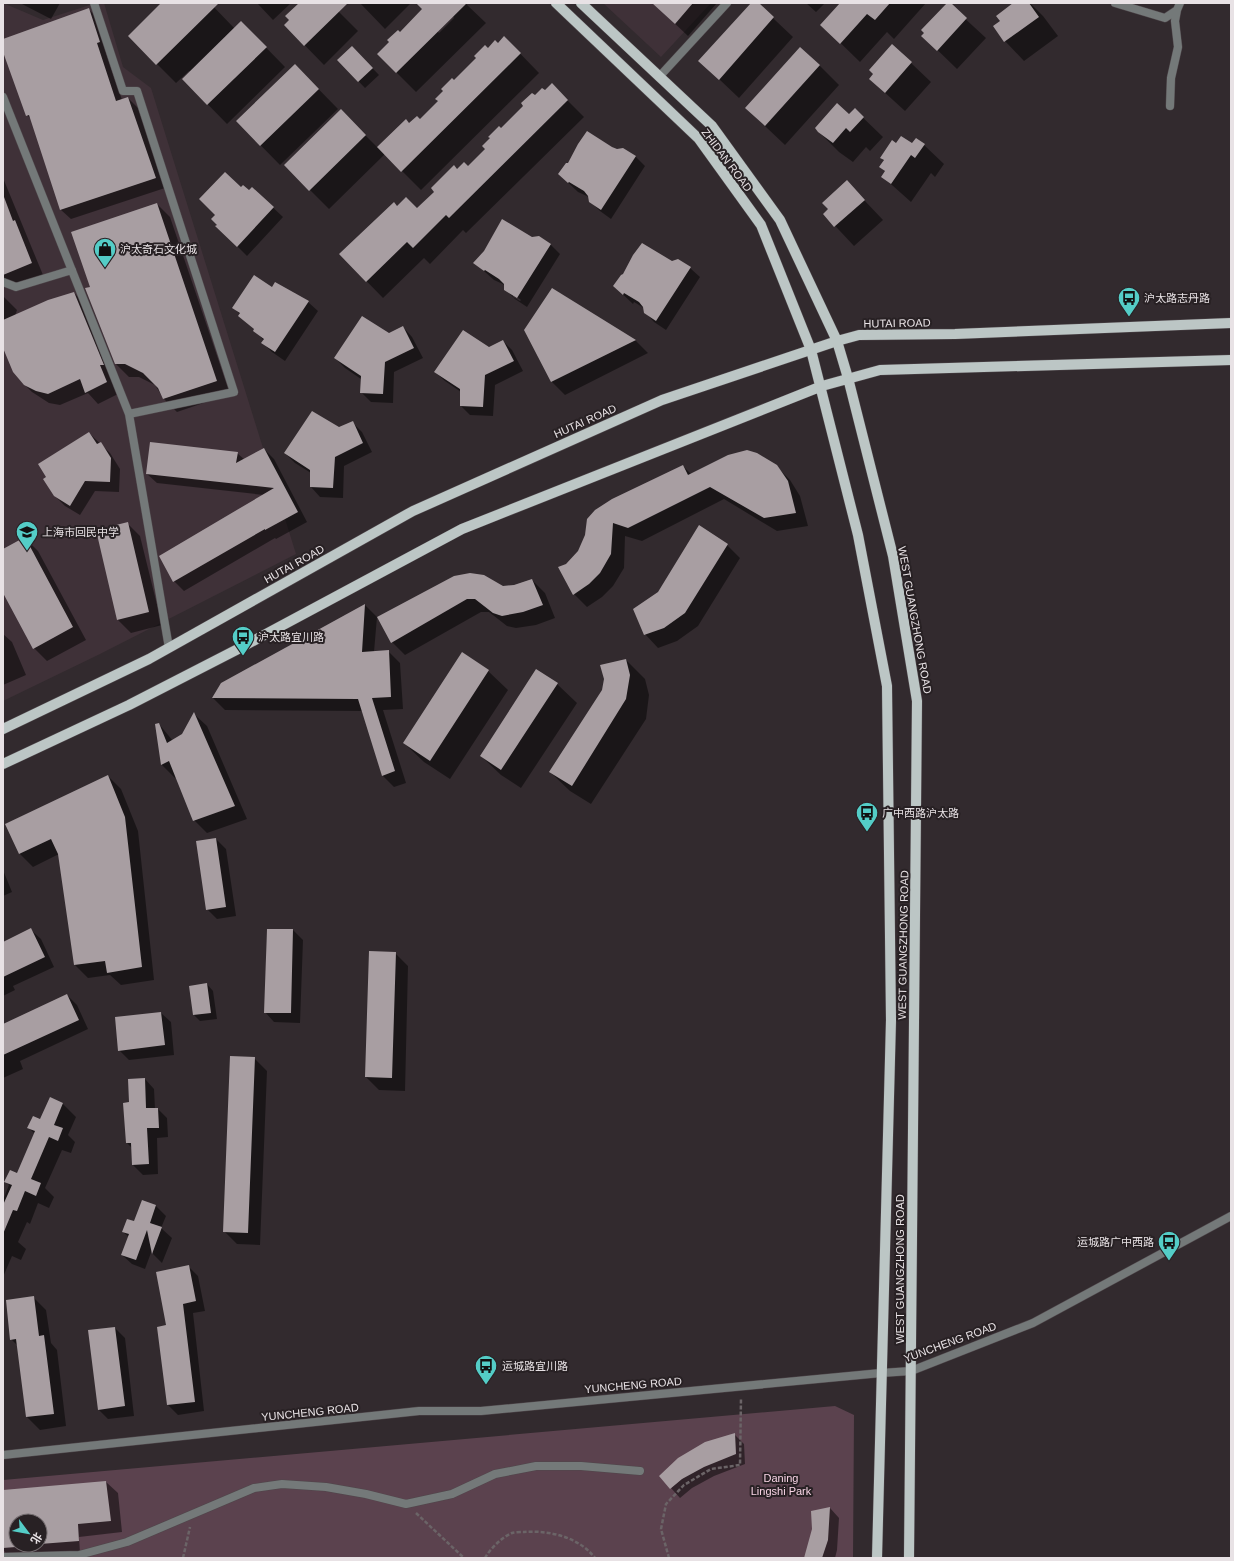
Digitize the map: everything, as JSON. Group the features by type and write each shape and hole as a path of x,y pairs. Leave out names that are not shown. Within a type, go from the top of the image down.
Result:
{"main road":[{"name":"ZHIDAN ROAD","path":"556,3 699,139 761,225 811,350"},
{"name":"ZHIDAN ROAD","path":"581,3 712,126 780,220 837,341"},
{"name":"HUTAI ROAD","path":"3,729 68,699 169,648 413,512 662,400 837,341 859,335 955,334 1231,323"},
{"name":"WEST GUANGZHONG ROAD","path":"837,341 848,378 893,556 917,700 909,1558"},
{"name":"WEST GUANGZHONG ROAD","path":"811,350 822,386 858,535 887,686 891,1020 877,1558"},
{"path":"3,764 157,691 462,529 822,386 880,370 1231,360"}],"street":[{"path":"94,3 123,91 137,91 234,392 129,414"},
{"path":"660,77 728,3"},
{"path":"1115,3 1165,18 1178,7"},
{"path":"1170,106 1171,78 1178,47 1175,21 1178,7"},
{"path":"3,97 129,414 169,648"},
{"path":"3,282 16,287 72,270"},
{"name":"YUNCHENG ROAD","path":"3,1455 419,1411 481,1411 911,1371 1033,1322 1231,1216"},
{"path":"3,1557 79,1555 127,1542 254,1488 282,1484 326,1487 366,1494 406,1504 452,1494 495,1474 536,1466 581,1466 640,1471"}],"path":[{"path":"669,1558 661,1530 666,1504 684,1485 711,1469 740,1465 741,1386"},
{"path":"406,1504 464,1558"},
{"path":"184,1558 192,1515"},
{"path":"485,1558 489,1551 513,1533 539,1531 556,1534 576,1542 595,1558"}],"shaded area":[{"name":"沪太奇石文化城","path":"3,3 43,20 96,3 104,3 123,67 151,88 296,554 100,654 3,701"},
{"path":"603,3 711,3 661,57"}],"green space":[{"name":"Daning Lingshi Park","path":"835,1406 854,1415 853,1558 3,1558 3,1480"}],"building":[{"path":"161,3 219,3 156,65 128,36"},
{"path":"299,3 348,3 304,46 284,25 289,20 285,16"},
{"path":"416,3 467,3 396,73 377,54 389,42 387,40 398,30 400,32 422,9"},
{"path":"652,3 693,3 675,24"},
{"path":"751,3 759,3 774,17 719,80 698,61"},
{"path":"840,3 890,3 875,20 867,14 840,44 820,25"},
{"path":"947,3 951,3 967,18 937,51 921,36 924,33 921,30"},
{"path":"1013,3 1029,3 1039,17 1004,42 993,26 1000,21 996,16"},
{"path":"89,8 100,42 97,43 116,101 128,97 156,178 60,210 29,115 26,116 3,52 3,39"},
{"path":"241,21 267,47 207,105 182,79"},
{"path":"504,36 521,53 401,172 377,147 406,119 409,123 417,116 420,119 438,101 435,99 443,91 441,89 452,78 454,80 476,58 474,56 485,45 488,48 495,40 498,43"},
{"path":"892,44 912,62 885,93 869,79 873,74 869,70"},
{"path":"352,46 373,68 358,82 337,60"},
{"path":"800,47 820,65 765,126 745,108"},
{"path":"295,64 319,89 260,146 236,121"},
{"path":"552,83 568,100 449,218 446,215 413,248 407,242 366,282 339,254 394,202 397,206 406,197 417,208 434,192 431,188 454,165 457,169 464,162 468,166 485,149 482,146 490,138 488,137 499,126 501,128 523,106 521,103 532,93 535,95 542,88 545,90"},
{"path":"837,103 849,114 855,108 864,117 850,132 846,128 833,143 815,128"},
{"path":"341,109 366,135 309,191 284,165"},
{"path":"587,131 612,147 617,149 623,148 636,156 601,210 589,202 588,196 584,191 569,182 568,183 558,174 566,163 568,163"},
{"path":"901,136 912,143 916,138 925,144 915,158 911,155 891,184 881,177 885,171 879,167 884,160 880,158 892,140 896,143"},
{"path":"225,172 241,187 243,185 249,190 252,187 274,207 237,247 215,226 217,225 211,219 215,215 199,199"},
{"path":"847,180 865,200 834,227 823,214 828,209 822,203"},
{"path":"4,197 32,263 3,275"},
{"path":"157,203 217,381 163,399 158,388 143,373 125,364 115,364 85,288 90,287 71,232"},
{"path":"502,219 532,237 539,236 551,244 517,298 504,290 504,284 499,279 473,263 484,251"},
{"path":"642,243 672,261 678,259 691,267 656,321 644,313 643,307 639,302 624,293 623,295 613,286 623,274 633,255"},
{"path":"254,275 272,287 275,282 309,301 275,352 261,343 264,339 253,331 254,329 238,316 240,313 232,308"},
{"path":"552,288 636,340 551,382 524,330"},
{"path":"74,292 104,365 100,365 107,382 85,393 80,379 48,394 36,391 24,385 13,372 3,348 3,320 48,300"},
{"path":"362,316 389,333 403,326 414,348 385,362 383,394 360,393 361,376 334,358"},
{"path":"463,330 489,347 503,340 514,361 485,375 483,407 460,406 460,389 434,372"},
{"path":"312,411 339,427 353,421 363,443 335,457 333,488 310,487 310,470 284,453"},
{"path":"89,432 97,444 101,442 111,458 110,482 85,481 70,506 54,496 43,479 46,477 38,464"},
{"path":"150,442 238,452 236,463 264,448 298,512 265,529 173,582 159,556 274,488 146,474"},
{"path":"747,450 757,453 777,465 788,481 796,513 764,518 710,487 628,528 613,523 611,554 600,573 589,584 573,595 558,567 566,564 578,551 585,535 587,519 595,510 612,499 683,465 688,475 728,455"},
{"path":"128,522 149,612 117,620 96,530"},
{"path":"699,525 728,544 685,613 664,628 644,635 633,609 658,592"},
{"path":"25,537 73,627 33,649 3,593 3,549"},
{"path":"470,573 484,575 503,586 514,585 532,579 543,605 523,612 502,616 493,613 475,599 467,599 391,643 377,617 454,576"},
{"path":"365,604 362,652 389,650 391,697 372,698 395,771 382,776 358,699 212,698 221,683"},
{"path":"462,652 489,670 430,761 403,743"},
{"path":"626,659 630,675 626,699 572,786 549,772 602,690 604,679 600,665"},
{"path":"536,669 558,683 501,770 480,756"},
{"path":"194,712 235,806 193,821 169,761 161,765 155,724 159,723 167,743 182,734"},
{"path":"108,775 125,817 142,967 107,973 105,961 74,965 58,854 51,839 19,854 5,824"},
{"path":"216,838 226,907 206,910 196,841"},
{"path":"31,928 45,957 3,977 3,942"},
{"path":"267,929 293,929 291,1013 264,1013"},
{"path":"369,951 396,952 392,1078 365,1077"},
{"path":"207,983 211,1013 193,1015 189,986"},
{"path":"67,994 79,1020 3,1055 3,1024"},
{"path":"161,1012 165,1045 118,1051 115,1017"},
{"path":"230,1056 255,1057 248,1233 223,1232"},
{"path":"145,1078 146,1108 158,1108 159,1128 147,1128 149,1164 132,1165 131,1143 126,1143 123,1103 129,1102 128,1079"},
{"path":"50,1097 63,1103 54,1125 63,1128 58,1141 49,1137 31,1179 41,1183 36,1196 25,1191 17,1211 13,1210 3,1234 3,1205 12,1185 4,1182 10,1170 17,1173 35,1131 27,1128 33,1116 40,1119"},
{"path":"142,1200 156,1205 150,1223 162,1227 152,1254 147,1230 136,1260 121,1255 129,1234 122,1232 127,1219 134,1221"},
{"path":"189,1265 196,1301 183,1304 195,1402 167,1405 157,1327 166,1325 156,1272"},
{"path":"34,1296 39,1336 44,1335 54,1414 26,1417 16,1339 10,1340 6,1300"},
{"path":"115,1327 125,1406 98,1410 88,1330"},
{"path":"735,1433 736,1454 704,1467 682,1479 670,1489 659,1476 678,1458 705,1442"},
{"path":"106,1481 111,1521 78,1524 79,1541 48,1543 48,1513 8,1513 8,1548 3,1548 3,1490"},
{"path":"830,1507 828,1540 822,1558 804,1558 812,1529 811,1511"}],"place":[{"name":"沪太奇石文化城","path":"105,268"},
{"name":"沪太路志丹路","path":"1129,318"},
{"name":"上海市回民中学","path":"27,552"},
{"name":"沪太路宜川路","path":"243,656"},
{"name":"广中西路沪太路","path":"867,832"},
{"name":"运城路广中西路","path":"1169,1262"},
{"name":"运城路宜川路","path":"486,1386"}]}
